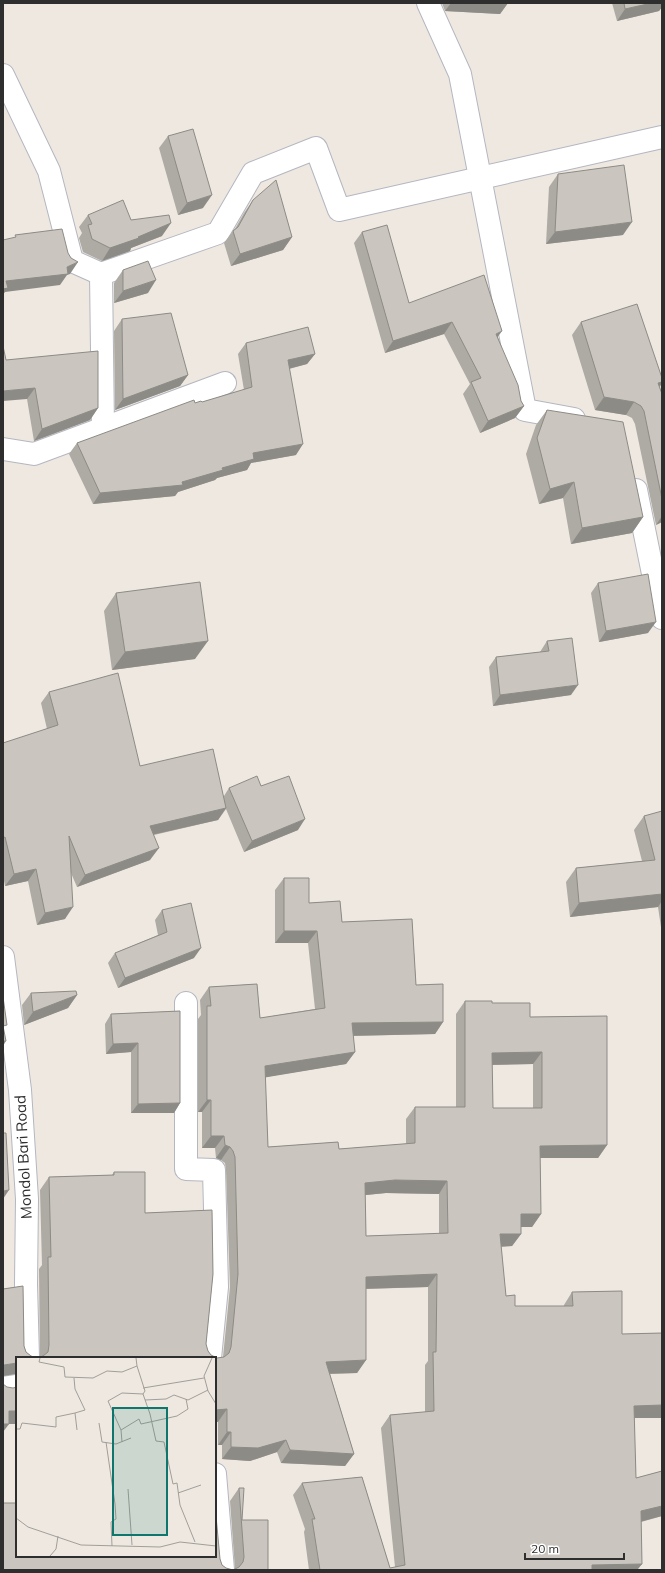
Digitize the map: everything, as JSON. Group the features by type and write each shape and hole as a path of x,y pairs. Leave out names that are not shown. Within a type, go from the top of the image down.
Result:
{"street":[{"path":"428,3 460,74 525,410 593,422"},
{"path":"3,75 49,171 72,261 101,274 218,233 253,172 316,148 339,210 662,136"},
{"path":"101,274 103,428"},
{"path":"3,449 34,454 224,383"},
{"path":"633,473 662,618"},
{"name":"Mondol Bari Road","path":"3,957 20,1090 27,1199 26,1284 28,1357"},
{"path":"186,1003 186,1169 214,1170 217,1287 210,1357"},
{"path":"3,1388 16,1386"},
{"path":"216,1486 223,1570"}],"building":[{"path":"624,3 652,3 625,9"},
{"path":"193,129 212,195 187,203 168,136"},
{"path":"624,165 632,222 555,232 558,174"},
{"path":"276,180 292,237 240,254 233,231 238,227 253,200"},
{"path":"123,200 131,220 169,215 171,223 138,237 139,238 110,248 92,239 88,225 92,224 88,215"},
{"path":"387,225 409,303 484,275 502,331 496,334 518,385 521,401 524,406 488,421 471,382 481,378 452,322 393,341 362,232"},
{"path":"62,229 68,253 71,258 78,262 67,267 68,274 6,281 8,288 3,289 3,240 16,237 15,235"},
{"path":"148,261 156,280 123,291 123,270"},
{"path":"637,304 662,378 662,382 658,383 662,394 662,499 644,411 641,406 634,402 604,397 581,322"},
{"path":"171,313 188,375 123,399 122,319"},
{"path":"308,327 315,354 288,360 303,444 253,453 254,459 182,482 183,485 100,493 77,443 194,400 195,403 202,402 252,387 246,343"},
{"path":"3,346 6,360 98,351 98,408 42,429 35,388 3,391"},
{"path":"547,410 623,422 643,517 582,528 574,482 550,489 537,438"},
{"path":"648,574 656,622 606,631 598,583"},
{"path":"200,582 208,641 125,652 116,593"},
{"path":"572,638 578,685 500,695 496,657 549,651 547,641"},
{"path":"118,673 140,766 213,749 226,808 150,826 159,848 85,875 69,836 73,907 45,913 36,869 14,874 5,837 3,838 3,743 58,725 49,692"},
{"path":"257,776 261,786 289,776 305,819 252,841 229,788"},
{"path":"662,811 662,894 579,903 576,868 655,860 644,816"},
{"path":"284,878 309,878 309,903 340,901 342,922 412,919 416,985 443,984 443,1022 352,1023 355,1052 265,1066 268,1147 338,1142 339,1149 415,1143 415,1107 465,1107 465,1001 530,1003 530,1017 607,1016 607,1145 540,1146 541,1214 521,1214 521,1234 500,1234 506,1296 515,1295 515,1306 573,1306 572,1292 622,1291 622,1334 662,1333 662,1405 634,1406 636,1478 662,1471 662,1506 641,1511 642,1564 592,1565 592,1570 320,1570 312,1519 315,1519 302,1483 362,1477 390,1568 405,1565 390,1415 434,1411 433,1352 436,1352 437,1274 366,1277 366,1360 326,1362 354,1454 290,1450 286,1440 258,1448 231,1447 231,1432 227,1432 227,1409 216,1410 216,1358 224,1357 229,1353 231,1347 238,1274 235,1157 230,1147 225,1145 224,1136 211,1136 211,1100 207,1100 207,1006 211,1006 209,987 257,984 260,1018 325,1008 317,931 284,931","holes":["542,1052 542,1108 493,1108 492,1053","395,1180 447,1181 448,1233 366,1236 365,1183"]},
{"path":"191,903 201,948 125,978 115,953 167,932 162,910"},
{"path":"76,991 77,995 33,1012 31,993"},
{"path":"3,997 7,1025 3,1026"},
{"path":"180,1011 180,1103 138,1104 138,1043 113,1044 111,1014"},
{"path":"3,1026 6,1041 3,1041"},
{"path":"3,1133 6,1133 9,1190 3,1191"},
{"path":"114,1172 145,1172 145,1213 212,1210 213,1274 206,1344 211,1355 215,1357 40,1357 48,1352 49,1345 48,1257 51,1257 49,1177 114,1175"},
{"path":"23,1286 24,1346 26,1352 34,1357 16,1357 16,1363 4,1365 3,1367 3,1289"},
{"path":"3,1384 7,1387 16,1387 16,1411 9,1411 9,1424 3,1424"},
{"path":"239,1488 244,1488 242,1520 268,1520 268,1570 233,1570 239,1567 243,1562 244,1557"},
{"path":"3,1503 16,1503 16,1557 216,1557 216,1516 220,1559 222,1565 233,1570 3,1570"}]}
